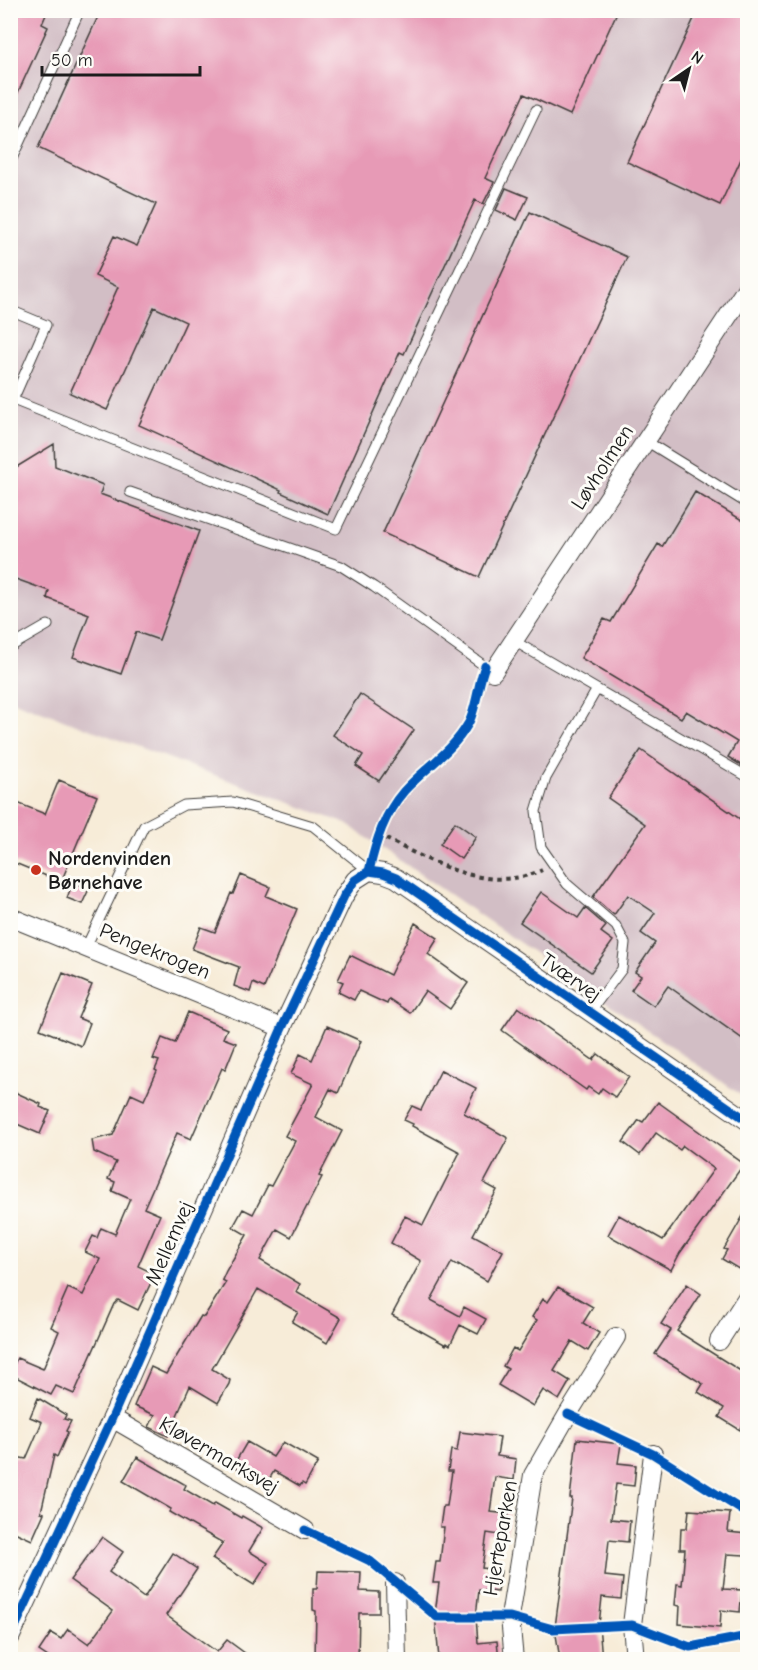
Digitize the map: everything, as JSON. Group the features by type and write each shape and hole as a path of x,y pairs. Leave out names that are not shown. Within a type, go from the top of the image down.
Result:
{"street":[{"name":"Løvholmen","path":"493,672 747,286"},
{"name":"Tværvej","path":"369,871 396,878 747,1121"},
{"name":"Mellemvej","path":"10,1638 112,1418 282,1028 344,896 355,880 369,871"},
{"name":"Pengekrogen","path":"10,917 282,1028"},
{"path":"719,1341 747,1296"},
{"name":"Hjerteparken","path":"514,1659 510,1617 533,1475 616,1337"},
{"name":"Kløvermarksvej","path":"112,1418 305,1530"},
{"path":"635,1659 632,1625 653,1454"},
{"path":"395,1583 397,1659"}],"lane":[{"path":"10,163 80,10"},
{"path":"10,310 46,325 13,400 336,530 536,110"},
{"path":"645,441 747,504"},
{"path":"130,492 341,566 493,672"},
{"path":"10,647 48,625"},
{"path":"514,641 747,777"},
{"path":"590,1012 622,969 625,943 616,926 567,884 554,865 542,847 536,811 546,778 597,689"},
{"path":"86,947 144,826 184,805 233,802 313,826 369,871"}],"path":[{"path":"369,871 380,830 443,867 490,880 527,877 554,865"}],"shaded area":[{"path":"10,11 747,11 747,1099 347,824 11,700"}],"building":[{"path":"17,10 48,10 42,24 48,27 10,110 10,26"},
{"path":"101,10 618,10 570,115 524,94 485,178 494,182 483,204 475,200 404,354 400,352 328,514 139,425 186,322 154,307 107,410 70,393 118,287 95,276 114,236 137,246 156,204 38,148"},
{"path":"698,10 747,10 747,146 720,205 627,162"},
{"path":"506,188 528,197 517,220 496,210"},
{"path":"530,212 627,257 479,577 383,533"},
{"path":"54,444 55,466 103,485 100,494 199,531 159,640 136,632 121,674 73,657 89,614 47,598 49,591 10,577 10,471"},
{"path":"695,492 747,523 747,769 728,757 737,742 686,711 681,718 581,658 604,619 611,622 658,544 662,547"},
{"path":"360,694 414,730 379,781 356,766 363,755 333,735"},
{"path":"641,750 747,824 747,847 741,856 747,861 747,1042 668,986 654,1006 631,990 641,976 635,972 655,943 641,933 655,913 628,895 614,915 593,897 645,824 608,798"},
{"path":"59,780 97,796 61,882 10,861 10,800 45,814"},
{"path":"455,822 476,837 461,859 440,844"},
{"path":"241,875 270,887 266,896 297,909 264,988 253,983 250,992 234,986 239,967 192,949 201,927 215,932"},
{"path":"73,882 89,889 82,904 67,898"},
{"path":"541,892 578,918 585,908 606,926 601,932 613,941 591,972 520,922"},
{"path":"415,923 438,938 428,954 468,983 450,1009 425,991 410,1013 389,999 387,1004 359,991 354,1000 338,992 343,982 338,980 350,955 390,975"},
{"path":"63,973 92,985 78,1018 90,1023 81,1046 40,1029"},
{"path":"518,1007 593,1060 598,1054 629,1077 615,1097 602,1088 598,1094 588,1087 586,1090 503,1031"},
{"path":"188,1012 227,1029 223,1038 236,1043 225,1070 222,1068 191,1139 177,1133 144,1208 160,1215 138,1266 155,1274 138,1310 118,1300 114,1304 74,1394 56,1386 51,1395 10,1374 17,1358 43,1369 59,1331 51,1327 68,1288 83,1295 100,1259 85,1252 93,1236 97,1238 101,1228 115,1234 130,1199 112,1191 115,1182 108,1179 116,1162 94,1152 92,1140 113,1135 131,1094 144,1100 157,1071 155,1070 159,1061 153,1059 162,1038 175,1043"},
{"path":"327,1026 361,1041 338,1093 330,1089 316,1117 342,1131 319,1176 322,1177 291,1237 277,1229 260,1260 300,1284 296,1292 341,1318 327,1343 292,1322 298,1312 258,1289 212,1369 230,1380 218,1403 190,1386 168,1436 149,1427 155,1415 134,1406 151,1367 166,1374 201,1316 204,1317 226,1282 222,1280 226,1271 247,1235 233,1227 243,1209 253,1214 268,1185 271,1186 295,1141 285,1136 313,1084 291,1074 300,1054 312,1060"},
{"path":"441,1070 476,1088 464,1113 508,1138 484,1183 497,1190 473,1235 503,1251 487,1281 452,1262 431,1300 460,1316 464,1307 486,1319 478,1334 460,1325 450,1345 447,1343 446,1345 392,1315 421,1261 391,1243 405,1216 423,1225 460,1152 404,1120 412,1106 421,1110"},
{"path":"10,1090 41,1104 40,1107 50,1111 40,1134 10,1121"},
{"path":"658,1102 744,1164 680,1253 671,1270 608,1235 619,1215 663,1240 714,1169 683,1146 680,1150 656,1133 640,1155 623,1142 639,1120 643,1122"},
{"path":"747,1209 747,1274 722,1259 727,1250 724,1249"},
{"path":"687,1284 701,1294 677,1331 747,1375 747,1418 740,1430 719,1417 724,1408 698,1392 703,1384 655,1354 671,1330 661,1324"},
{"path":"558,1287 593,1307 583,1323 599,1333 588,1351 572,1341 554,1371 570,1381 559,1400 543,1390 533,1406 498,1385 508,1369 503,1366 513,1348 518,1351 537,1320 532,1317 543,1299 548,1302"},
{"path":"38,1398 66,1415 64,1419 71,1421 57,1457 54,1455 41,1512 44,1513 32,1540 10,1530 10,1456 26,1459 42,1422 30,1417"},
{"path":"460,1432 500,1437 497,1456 516,1459 514,1480 495,1477 490,1512 509,1514 506,1536 487,1533 482,1568 501,1571 498,1592 479,1590 476,1617 478,1643 497,1641 499,1659 439,1659 435,1614 439,1583 433,1583 436,1562 440,1562 444,1527 440,1527 443,1506 447,1506 452,1471 448,1471 451,1450 457,1451"},
{"path":"577,1439 621,1444 618,1463 636,1465 634,1486 616,1484 611,1519 630,1521 628,1542 609,1540 605,1576 623,1578 621,1599 602,1597 599,1625 602,1659 560,1659 556,1635 554,1635 572,1498 570,1498"},
{"path":"247,1442 273,1457 283,1442 318,1462 305,1485 302,1483 300,1486 274,1471 267,1483 233,1466"},
{"path":"137,1457 186,1485 184,1489 213,1506 215,1503 263,1528 249,1551 268,1563 254,1585 212,1559 223,1543 169,1512 171,1509 123,1481"},
{"path":"689,1510 730,1513 728,1532 747,1534 745,1555 727,1554 723,1589 742,1590 740,1612 721,1610 720,1628 679,1624 680,1606 675,1605 677,1584 682,1585 685,1549 680,1549 681,1528 687,1528"},
{"path":"102,1537 123,1552 109,1572 144,1598 173,1553 197,1569 166,1615 217,1652 227,1640 253,1659 51,1659 39,1651 51,1633 61,1639 68,1629 89,1644 113,1611 70,1580"},
{"path":"318,1571 361,1572 360,1591 379,1592 379,1613 359,1613 358,1659 315,1659 316,1611 313,1610 313,1589 317,1589"}],"cycle path":[{"path":"369,871 382,828 397,800 454,743 468,724 485,666"},
{"path":"369,871 396,878 748,1121"},
{"path":"10,1638 112,1418 282,1028 344,896 355,880 369,871"},
{"path":"568,1414 653,1454 748,1514"},
{"path":"305,1530 370,1561 437,1617 510,1617 553,1629 632,1625 690,1647 748,1636"}],"place":[{"name":"Nordenvinden Børnehave","path":"36,870"}]}
